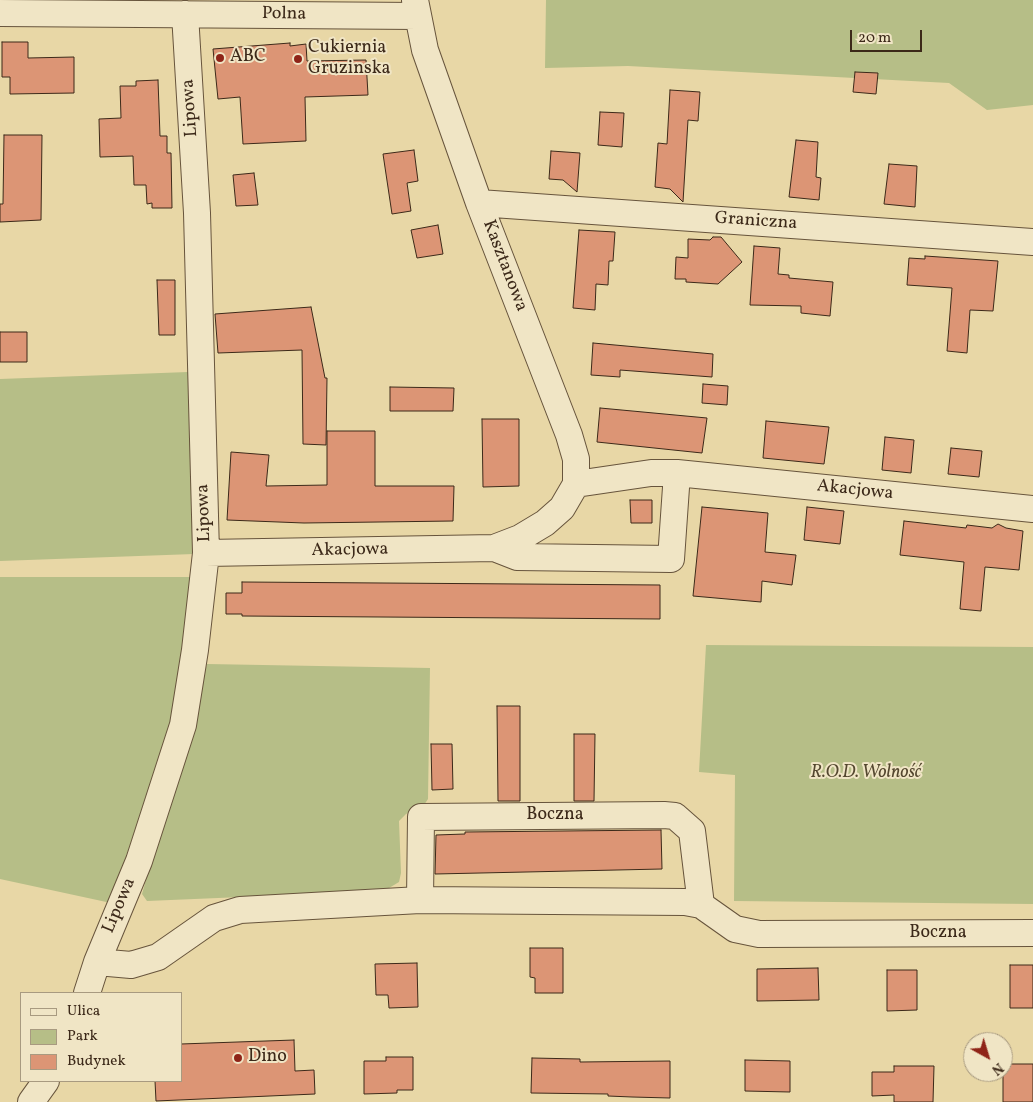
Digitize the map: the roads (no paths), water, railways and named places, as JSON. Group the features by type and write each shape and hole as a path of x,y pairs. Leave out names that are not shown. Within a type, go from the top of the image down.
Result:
{"street":[{"name":"Polna","path":"0,13 185,14 416,8"},
{"name":"Kasztanowa","path":"416,8 425,50 479,203 569,435 576,459 576,484"},
{"name":"Lipowa","path":"87,992 96,962 139,861 183,724 195,650 206,553 198,213 185,14"},
{"name":"Graniczna","path":"479,203 1033,242"},
{"name":"Akacjowa","path":"206,553 494,548 520,538 545,523 562,508 576,484 651,472 677,473 1033,509"},
{"name":"Akacjowa","path":"494,548 517,557 671,559 677,473"},
{"name":"Boczna","path":"420,900 421,817 664,815 675,816 692,831 701,905"},
{"name":"Boczna","path":"96,962 131,965 158,957 214,918 240,910 420,900 669,901 701,905 735,929 759,934 1033,933"},
{"path":"31,1102 45,1082"}],"place":[{"name":"ABC","path":"220,58"},
{"name":"Cukiernia Gruzinska","path":"298,59"},
{"name":"Dino","path":"238,1058"}],"park label":[{"name":"R.O.D. Wolność","path":"866,774"}]}
